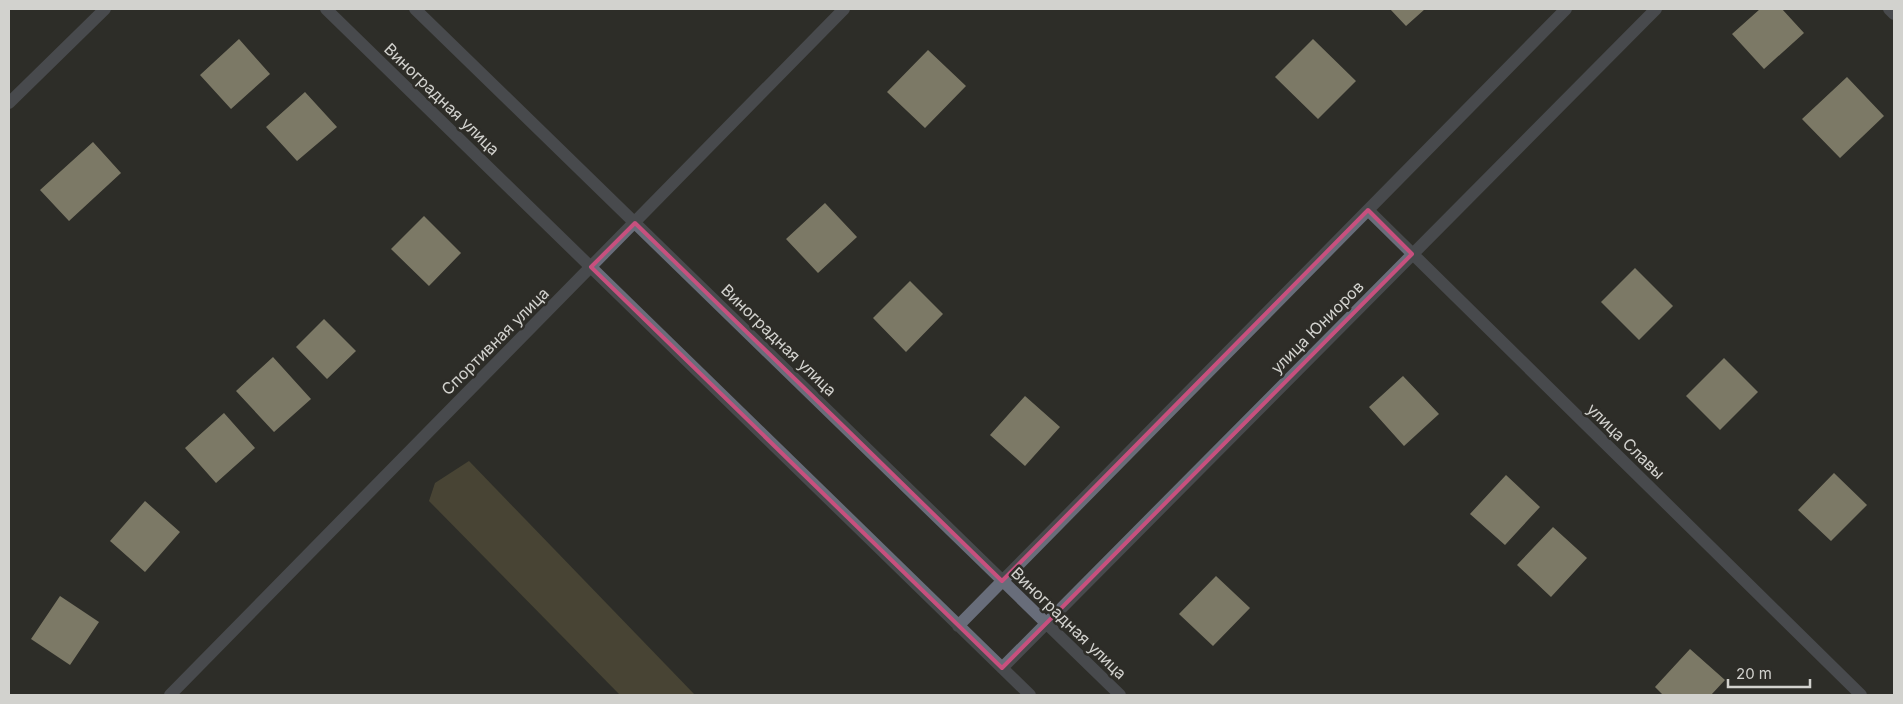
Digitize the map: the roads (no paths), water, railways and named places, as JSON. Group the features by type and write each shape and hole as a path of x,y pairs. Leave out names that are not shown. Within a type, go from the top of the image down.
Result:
{"street":[{"path":"9,103 105,9"},
{"name":"Виноградная улица","path":"326,9 1030,695"},
{"name":"Виноградная улица","path":"415,9 1120,695"},
{"name":"Спортивная улица","path":"170,695 844,9"},
{"path":"958,626 1566,9"},
{"name":"улица Юниоров","path":"1002,668 1656,9"},
{"path":"1889,9 1894,14"},
{"name":"улица Славы","path":"1368,210 1861,695"}]}
